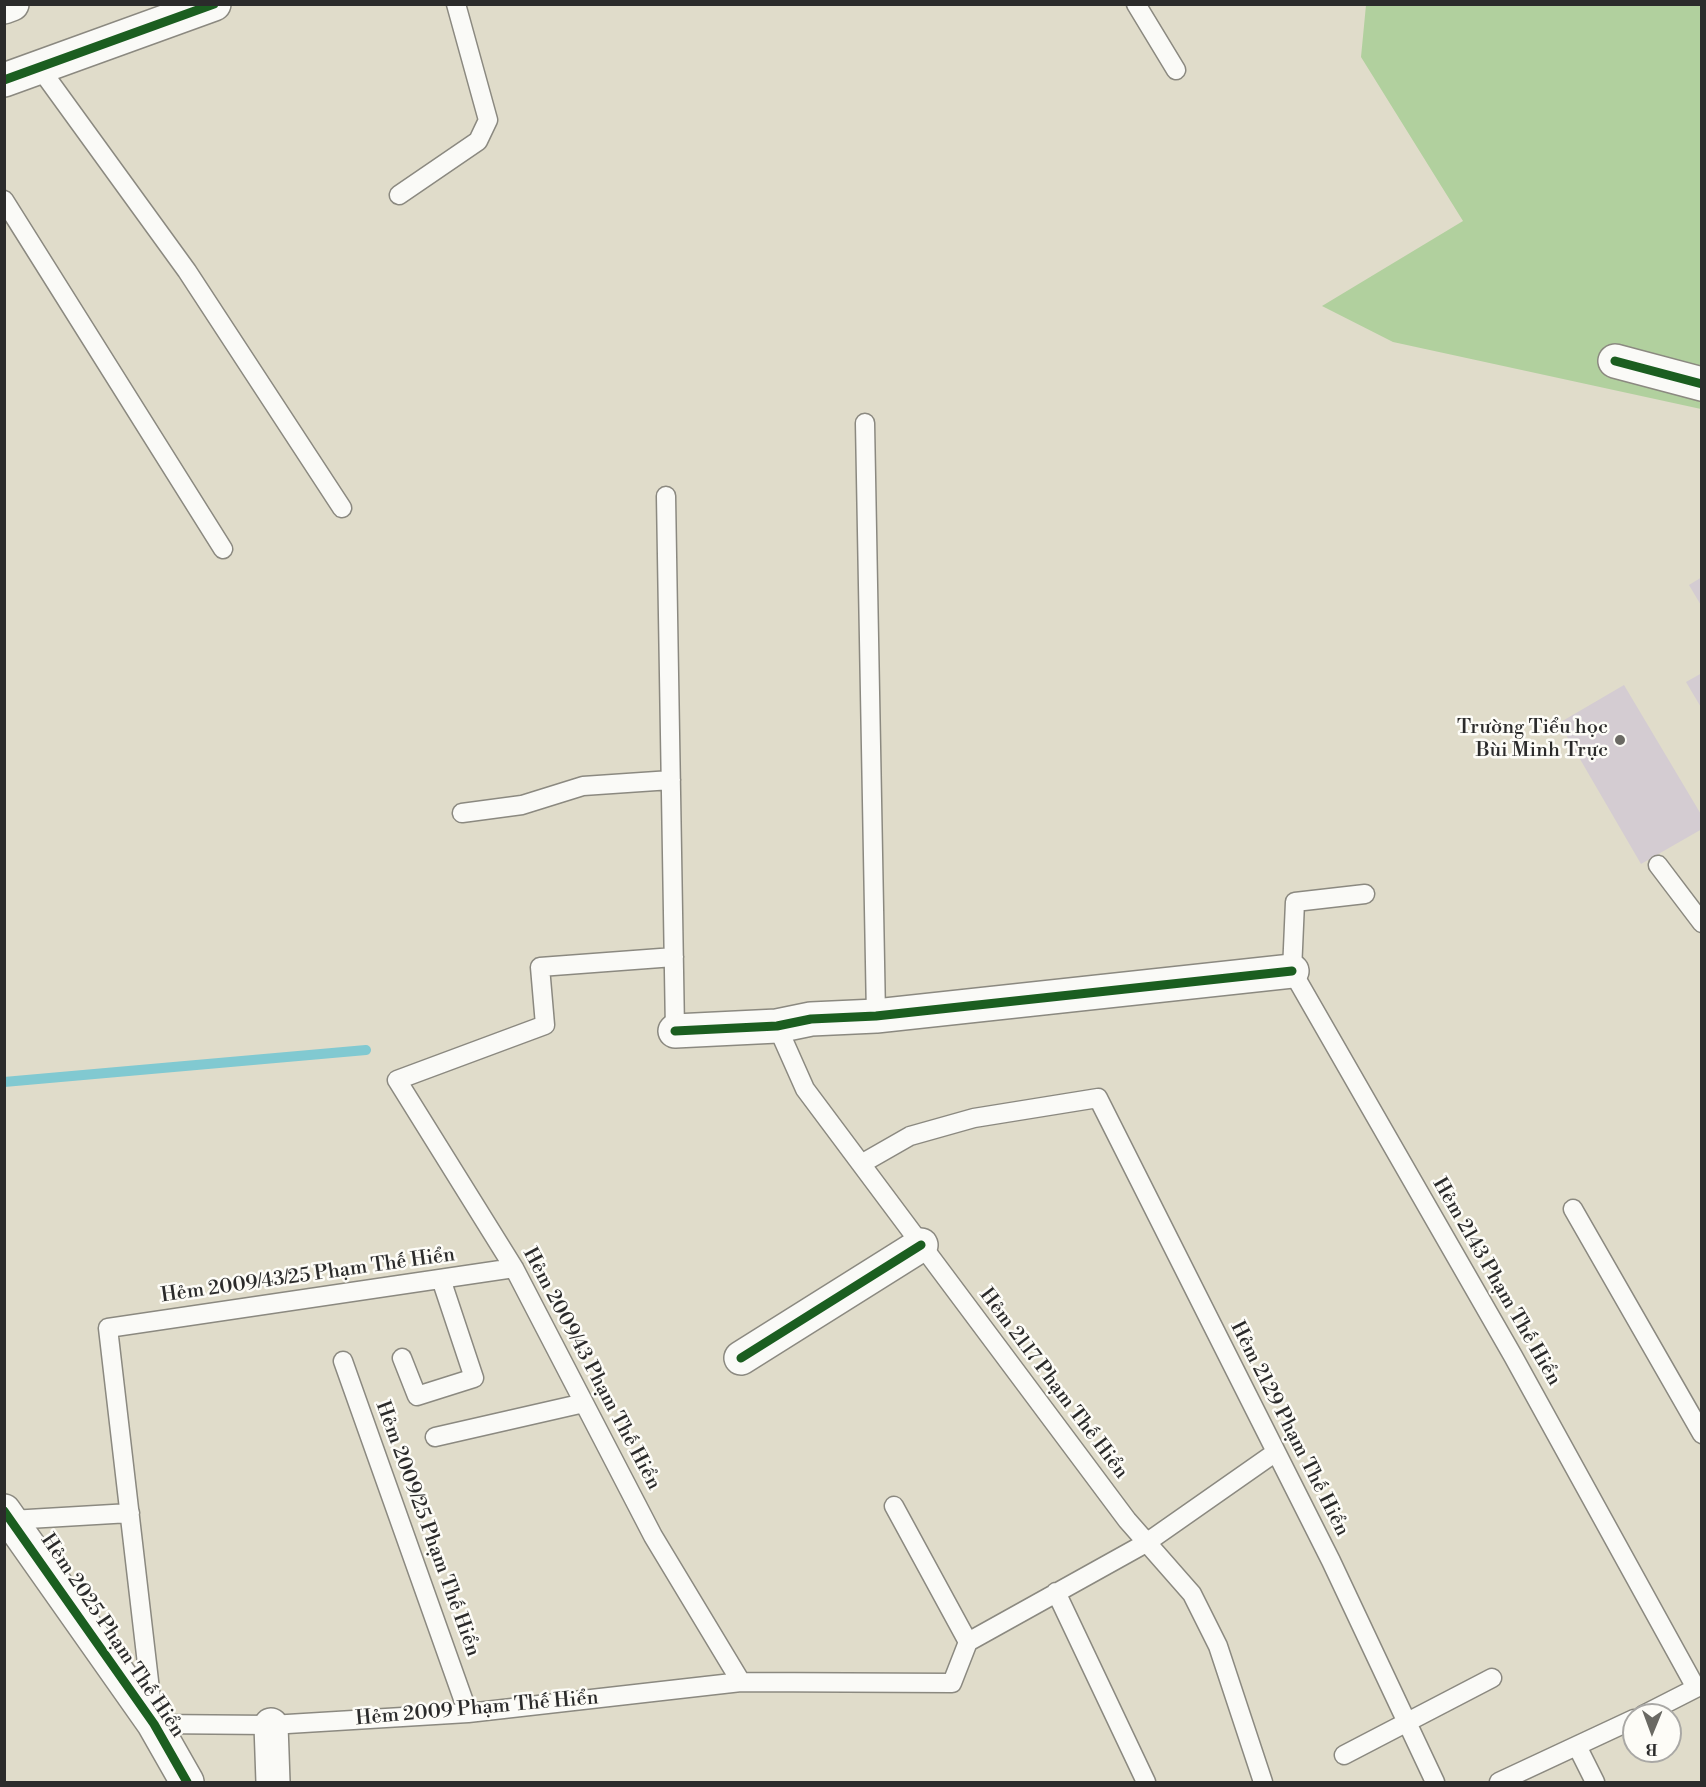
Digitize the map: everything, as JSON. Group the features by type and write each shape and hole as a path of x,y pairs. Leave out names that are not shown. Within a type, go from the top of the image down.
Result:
{"street":[{"path":"4,7 12,4"},
{"path":"4,80 214,4"},
{"path":"1615,361 1701,384"},
{"path":"675,1031 777,1026 811,1019 876,1016 1292,971"},
{"path":"741,1358 921,1245"},
{"name":"Hẻm 2025 Phạm Thế Hiển","path":"8,1516 154,1724 187,1782"},
{"path":"271,1725 273,1782"}],"lane":[{"path":"399,195 478,141 488,120 456,4"},
{"path":"1136,4 1176,70"},
{"path":"39,67 188,271 342,508"},
{"path":"4,200 223,549"},
{"path":"865,423 876,1016"},
{"path":"666,496 675,1031"},
{"path":"462,813 522,805 584,786 671,780"},
{"path":"1658,865 1701,923"},
{"path":"1292,971 1295,902 1365,894"},
{"name":"Hẻm 2009/43 Phạm Thế Hiển","path":"674,957 540,967 545,1025 397,1080 514,1268 653,1536 741,1682"},
{"name":"Hẻm 2143 Phạm Thế Hiển","path":"1292,971 1513,1356 1696,1688 1667,1703"},
{"name":"Hẻm 2117 Phạm Thế Hiển","path":"777,1026 805,1089 1119,1510 1191,1594 1218,1646 1256,1780"},
{"name":"Hẻm 2129 Phạm Thế Hiển","path":"861,1164 910,1136 974,1118 1098,1098 1331,1561 1435,1782"},
{"path":"1573,1209 1701,1434"},
{"name":"Hẻm 2009/43/25 Phạm Thế Hiển","path":"130,1514 108,1328 514,1268"},
{"path":"402,1358 417,1396 474,1378 441,1279"},
{"name":"Hẻm 2009/25 Phạm Thế Hiển","path":"343,1361 468,1713"},
{"path":"435,1437 584,1403"},
{"path":"894,1506 968,1642 1146,1543 1276,1452"},
{"path":"8,1516 130,1514 154,1724"},
{"path":"1056,1592 1146,1782"},
{"name":"Hẻm 2009 Phạm Thế Hiển","path":"154,1724 271,1725 468,1713 741,1682 952,1683 968,1642"},
{"path":"1344,1755 1492,1678"},
{"path":"1499,1782 1578,1748 1622,1725"},
{"path":"1578,1748 1595,1782"}],"green space":[{"path":"1366,5 1701,5 1701,409 1393,342 1322,306 1463,221 1361,57"}],"building":[{"path":"1702,577 1702,607 1689,585"},
{"path":"1702,673 1702,709 1686,682"},
{"path":"1624,685 1702,816 1702,829 1641,864 1559,723"}],"waterway":[{"path":"4,1082 366,1050"}],"cycle path":[{"path":"4,80 214,4"},
{"path":"1615,361 1702,384"},
{"path":"675,1031 777,1026 811,1019 876,1016 1292,971"},
{"path":"741,1358 921,1245"},
{"path":"4,1511 154,1724 187,1782"}],"place":[{"name":"Trường Tiểu học Bùi Minh Trực","path":"1620,740"}]}
